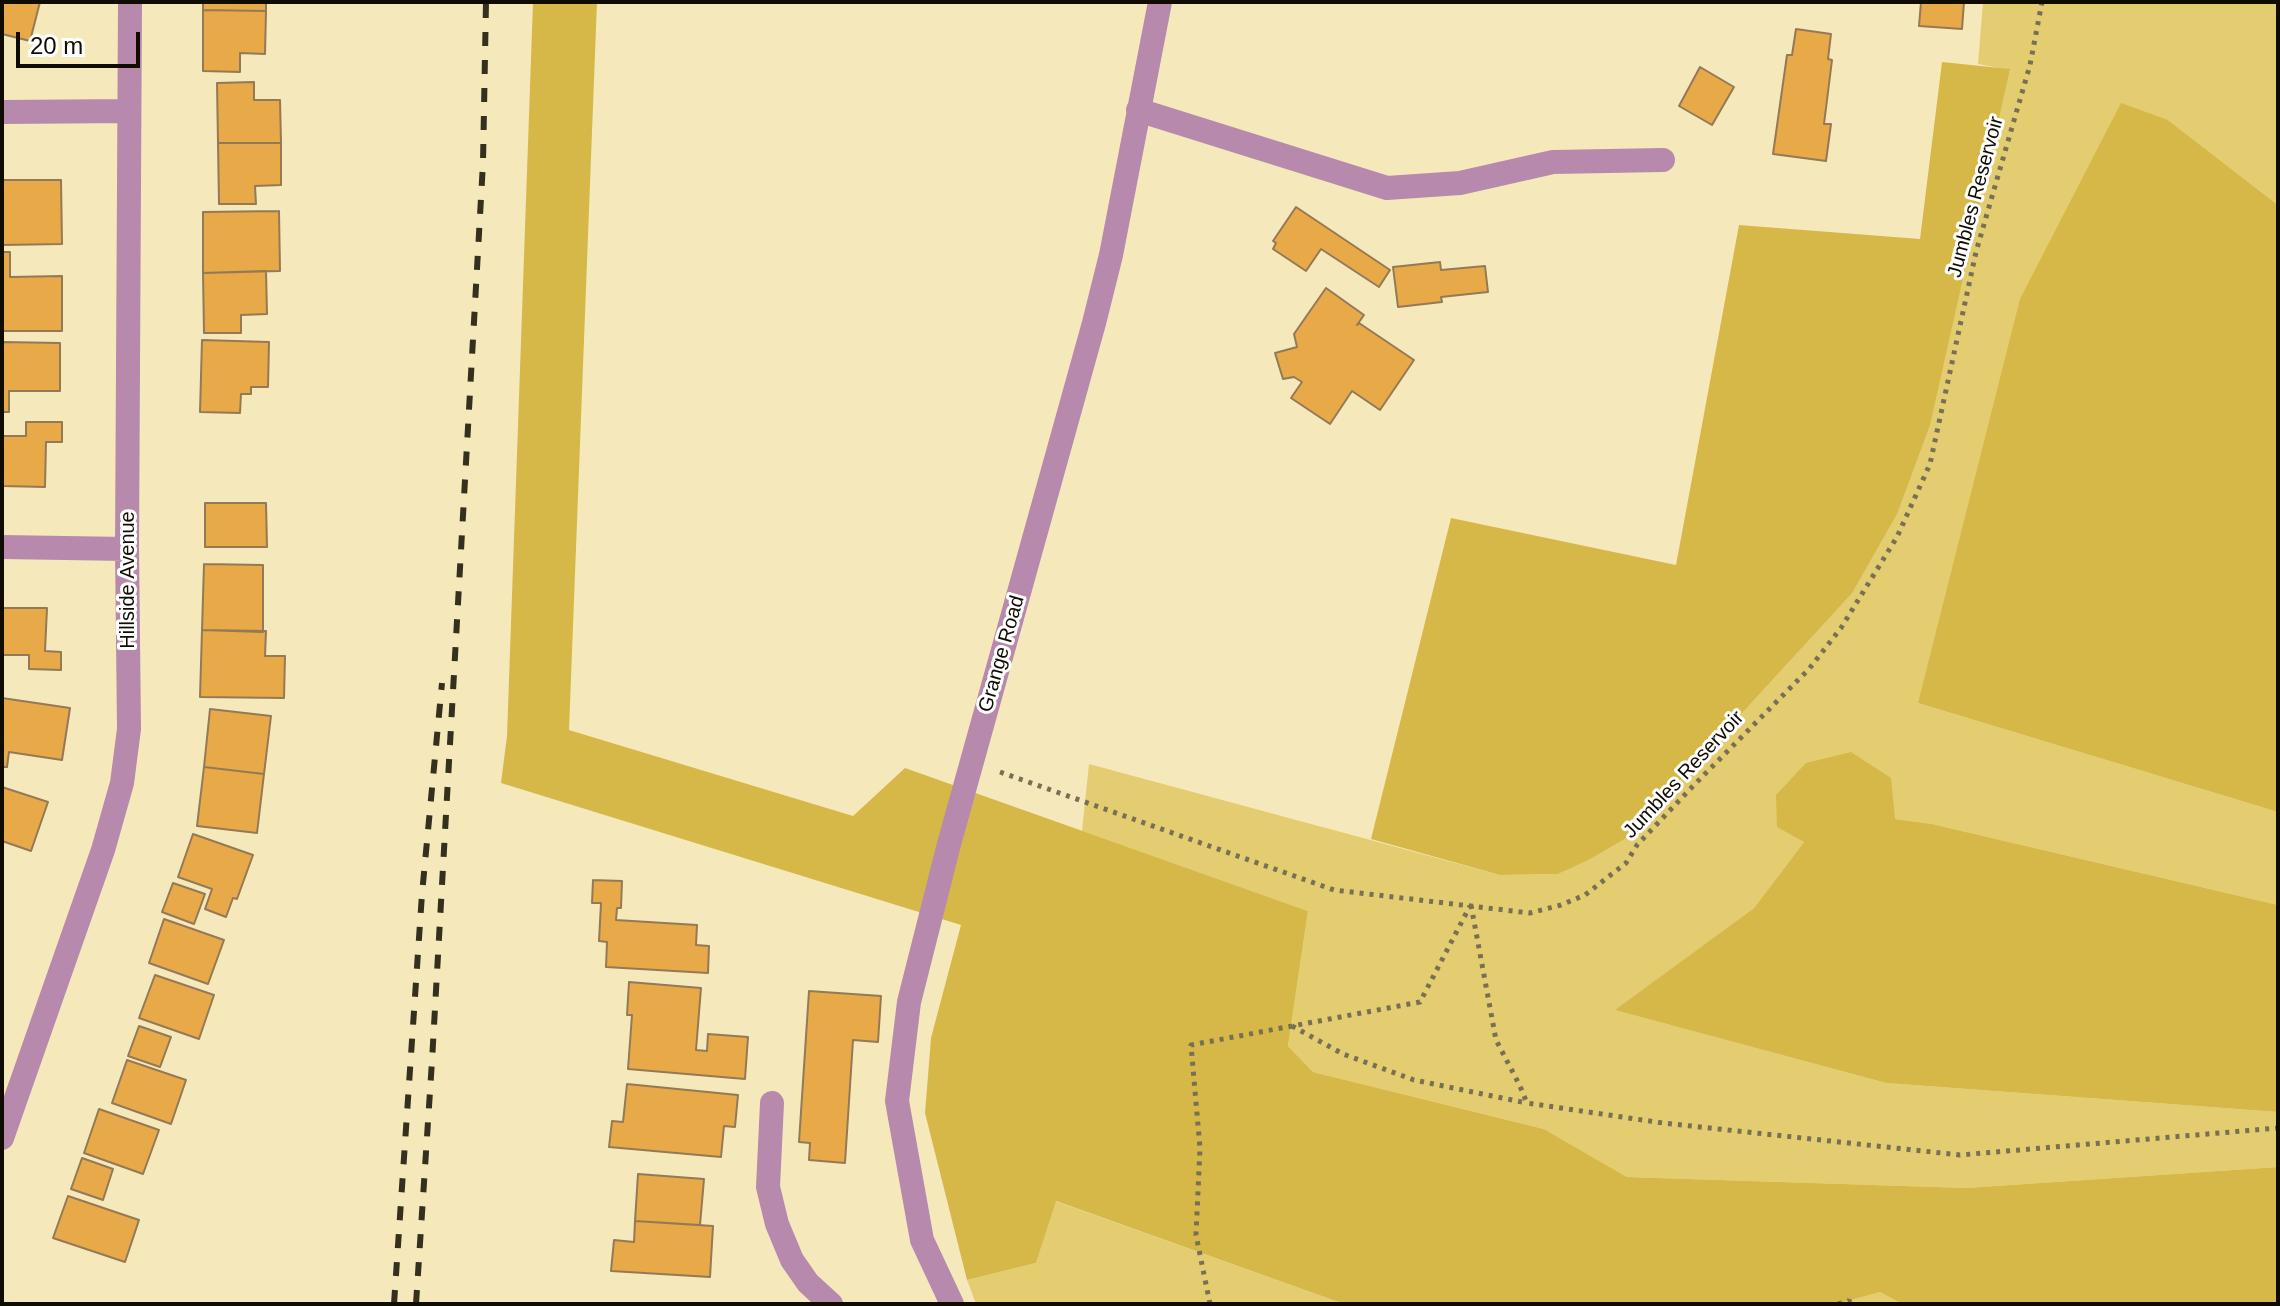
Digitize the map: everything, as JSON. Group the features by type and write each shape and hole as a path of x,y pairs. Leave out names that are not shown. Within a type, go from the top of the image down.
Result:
{"street":[{"name":"Hillside Avenue","path":"2,1138 103,850 122,783 129,729 130,2"},
{"name":"Grange Road","path":"952,1304 922,1240 897,1101 909,1002 1094,323 1111,255 1160,2"},
{"path":"1138,110 1387,188 1460,183 1553,162 1663,160"},
{"path":"2,112 129,111"},
{"path":"2,547 127,549"},
{"path":"772,1103 768,1187 777,1224 792,1260 808,1283 831,1304"}],"path":[{"name":"Jumbles Reservoir","path":"972,765 1003,773 1334,890 1530,913 1585,895 1626,863 1647,835 1809,669 1841,628 1897,537 1930,464 1976,252 2030,65 2042,2"},
{"path":"1210,1304 1196,1235 1200,1148 1191,1045 1420,1002 1471,905"},
{"path":"1471,905 1496,1040 1527,1103"},
{"path":"1291,1026 1343,1054 1414,1080 1527,1103 1663,1123 1960,1155 2278,1128"},
{"path":"1838,1304 1848,1301 1857,1304"}],"shaded area":[{"path":"533,2 597,2 569,730 853,816 905,768 1308,911 1288,1046 1313,1072 1544,1129 1627,1177 1966,1188 2278,1167 2278,1304 1902,1304 1880,1292 1836,1304 1344,1304 1056,1201 1036,1263 967,1280 925,1113 931,1038 961,925 501,783 507,736"},
{"path":"1983,2 2278,2 2278,205 2168,120 1918,703 2278,812 2278,905 1932,824 1895,819 1804,842 1754,908 1616,1010 1886,1083 2278,1112 2278,1167 1966,1188 1627,1177 1544,1129 1313,1072 1288,1046 1308,911 1082,831 1089,764 1500,875 1558,874 1628,837 2010,70 1978,64"},
{"path":"1942,62 2010,69 1930,425 1897,514 1852,593 1628,837 1590,859 1558,874 1500,875 1371,839 1451,518 1676,565 1739,225 1920,239"},
{"path":"2121,103 2168,120 2278,205 2278,812 1918,703 2020,299"},
{"path":"1851,752 1891,778 1895,819 1932,824 2278,905 2278,1112 1886,1083 1615,1010 1754,908 1804,842 1777,827 1776,795 1806,763"},
{"path":"1055,1201 1344,1304 976,1304 967,1280 1036,1263"},
{"path":"1880,1292 1902,1304 1835,1304"}],"building":[{"path":"2,2 40,2 30,41 2,34"},
{"path":"203,2 266,2 266,11 203,10"},
{"path":"1921,2 1964,2 1962,29 1919,26"},
{"path":"203,10 266,11 265,54 240,53 240,72 203,71"},
{"path":"1796,29 1831,34 1828,59 1832,60 1824,124 1831,124 1826,161 1773,154 1787,55 1792,55"},
{"path":"1700,67 1734,87 1712,125 1679,106"},
{"path":"254,82 254,100 280,100 281,143 218,143 217,83"},
{"path":"218,143 281,143 281,185 255,186 256,204 219,204"},
{"path":"2,180 61,180 62,244 2,245"},
{"path":"1296,207 1390,270 1379,287 1321,249 1306,271 1273,249 1276,243 1273,241"},
{"path":"279,211 280,271 203,273 203,212"},
{"path":"2,252 10,252 10,277 62,276 62,331 2,331"},
{"path":"1440,262 1441,270 1485,266 1488,292 1441,297 1442,302 1398,307 1393,267"},
{"path":"266,271 267,314 241,315 241,333 204,333 203,273"},
{"path":"1326,288 1364,315 1357,325 1359,323 1414,360 1380,410 1352,391 1330,424 1291,398 1302,382 1294,377 1283,379 1275,353 1297,347 1294,334"},
{"path":"202,340 269,342 268,387 251,387 251,394 241,394 240,413 200,412"},
{"path":"2,342 60,343 60,391 9,391 9,412 2,412"},
{"path":"26,422 62,422 62,442 46,442 45,487 2,486 2,436 26,436"},
{"path":"205,503 266,503 267,547 205,547"},
{"path":"204,564 263,565 263,632 202,630"},
{"path":"2,608 47,608 45,651 61,652 61,670 29,669 29,655 2,655"},
{"path":"202,630 266,631 265,656 285,656 284,698 200,697"},
{"path":"2,698 70,708 62,760 9,752 7,767 2,767"},
{"path":"210,709 271,716 264,774 204,767"},
{"path":"204,767 264,774 257,833 197,826"},
{"path":"2,787 48,802 31,851 2,841"},
{"path":"193,834 253,855 237,899 233,898 226,917 205,909 212,889 178,877"},
{"path":"593,880 622,881 621,908 617,908 616,920 697,925 696,945 709,946 708,973 606,967 607,942 599,941 601,903 592,903"},
{"path":"173,883 205,894 194,924 162,912"},
{"path":"164,919 224,940 208,984 149,963"},
{"path":"155,975 214,995 199,1039 139,1018"},
{"path":"629,982 701,988 696,1050 707,1051 708,1034 748,1037 745,1079 628,1069 632,1015 627,1015"},
{"path":"809,991 881,996 878,1042 853,1040 845,1163 809,1160 810,1143 799,1142"},
{"path":"139,1026 171,1037 160,1067 128,1056"},
{"path":"127,1060 186,1080 171,1124 112,1103"},
{"path":"627,1084 738,1095 735,1127 724,1126 721,1157 609,1147 612,1121 623,1122"},
{"path":"99,1109 159,1130 143,1174 84,1153"},
{"path":"82,1158 113,1169 103,1200 71,1189"},
{"path":"638,1174 704,1179 700,1225 635,1221"},
{"path":"68,1196 139,1220 125,1262 53,1238"},
{"path":"635,1221 713,1226 710,1277 611,1271 614,1240 634,1242"}],"railway":[{"path":"416,1304 483,163 486,2"},
{"path":"394,1304 422,894 442,683"}]}
